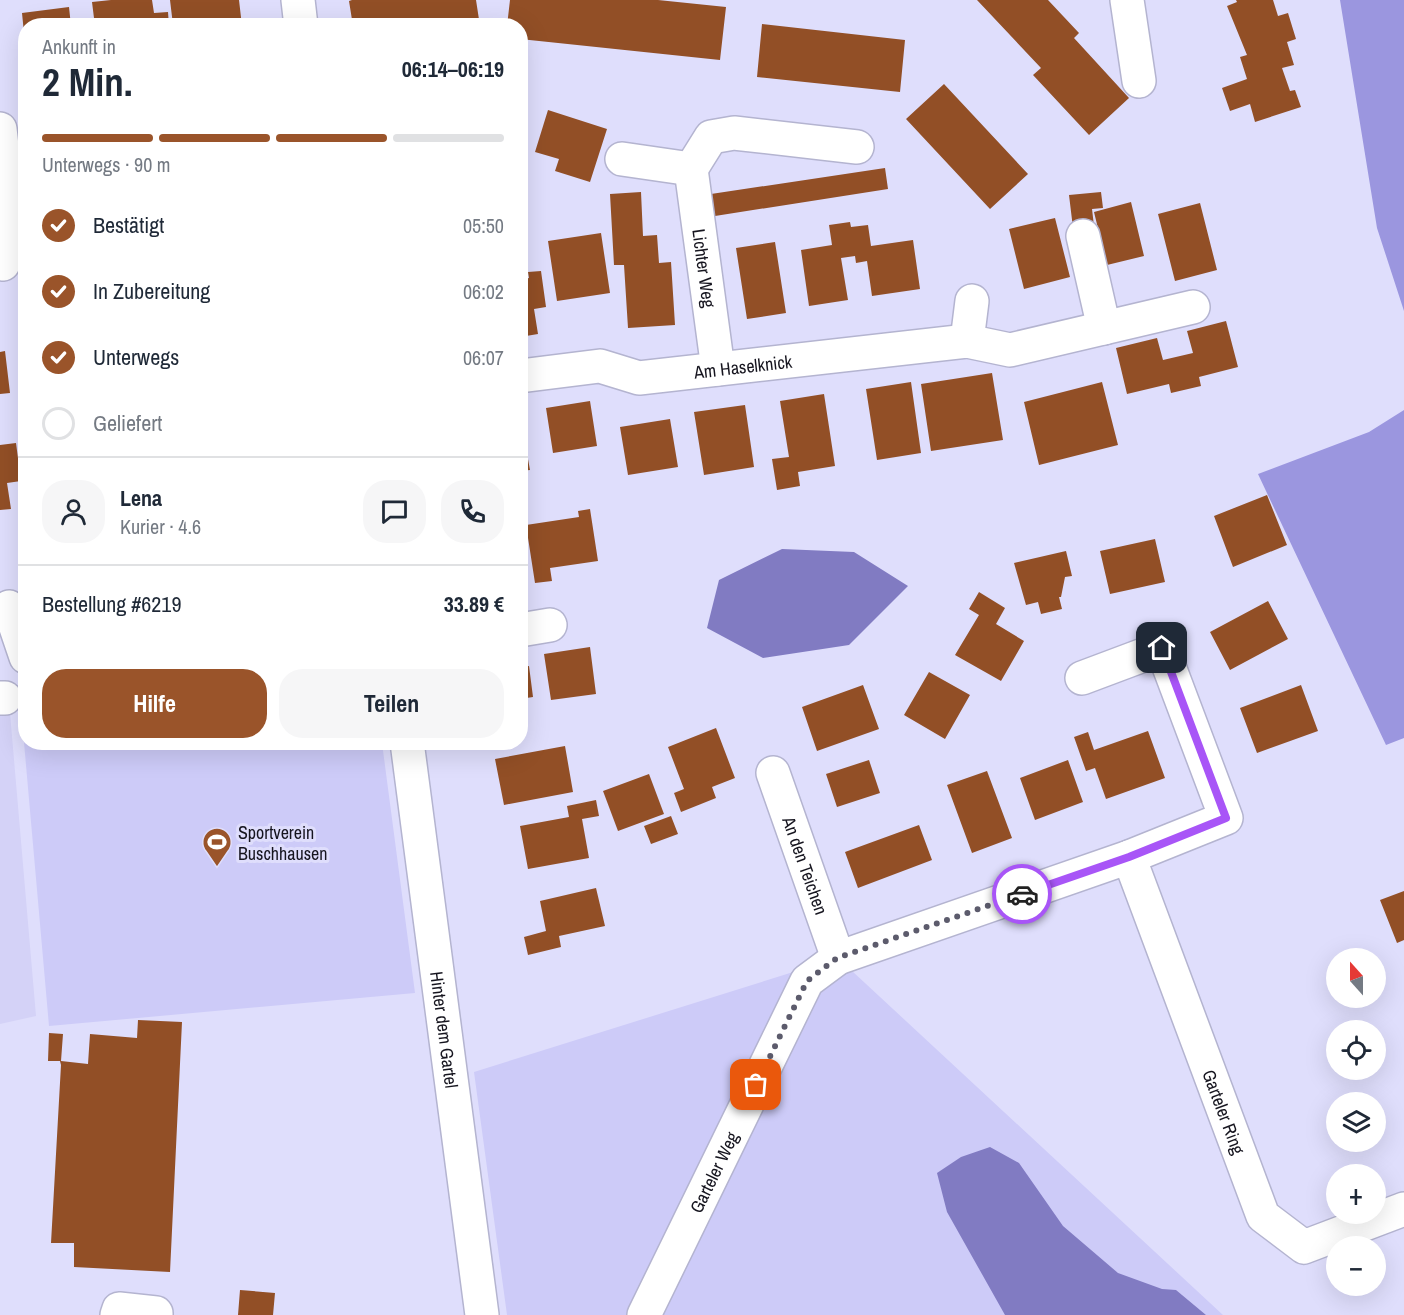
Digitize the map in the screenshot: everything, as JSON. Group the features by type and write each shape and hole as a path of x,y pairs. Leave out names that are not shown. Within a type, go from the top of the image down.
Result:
{"street":[{"path":"298,0 301,18"},
{"path":"1126,0 1139,81"},
{"path":"10,254 7,189 0,131 18,130"},
{"path":"622,159 691,169 711,137 734,133 857,147"},
{"name":"Lichter Weg","path":"691,169 718,369"},
{"path":"1083,236 1104,328"},
{"path":"968,341 972,301"},
{"name":"Am Haselknick","path":"528,375 600,366 639,378 968,341 1010,350 1193,307"},
{"path":"9,607 18,633"},
{"name":"Garteler Weg","path":"644,1315 807,981 837,958 1129,857 1226,818 1162,648 1082,678"},
{"name":"Hinter dem Gartel","path":"408,750 482,1315"},
{"name":"An den Teichen","path":"773,773 837,958"},
{"name":"Garteler Ring","path":"1129,857 1263,1216 1304,1247 1404,1209"},
{"path":"117,1315 119,1309 156,1313 156,1315"}],"shaded area":[{"path":"1340,0 1404,0 1404,311 1377,228"},
{"path":"1404,410 1404,738 1386,745 1258,474 1369,432"},
{"path":"782,549 854,552 908,586 849,645 763,658 707,628 719,580"},
{"path":"10,713 36,1016 0,1024 0,714"},
{"name":"Sportverein Buschhausen","path":"25,750 383,750 415,993 49,1026"},
{"path":"838,958 1223,1315 507,1315 474,1072"},
{"path":"990,1147 1019,1163 1063,1226 1118,1273 1162,1289 1176,1290 1206,1315 1005,1315 947,1212 937,1173 961,1157"}],"building":[{"path":"152,0 154,13 168,12 168,18 94,18 92,2"},
{"path":"170,0 239,0 241,18 172,18"},
{"path":"476,0 479,18 352,18 349,1"},
{"path":"510,0 658,0 726,7 720,60 528,40 528,18 508,18"},
{"path":"977,0 1048,0 1079,33 1074,38 1129,98 1089,135 1033,75 1041,68"},
{"path":"1236,0 1273,0 1278,16 1288,13 1296,39 1287,42 1294,65 1282,68 1290,91 1295,90 1301,107 1255,122 1250,104 1230,111 1222,88 1247,79 1240,57 1247,55 1227,6 1237,2"},
{"path":"69,7 70,18 22,18 22,13"},
{"path":"762,24 905,40 900,92 757,77"},
{"path":"944,84 1028,174 990,209 906,119"},
{"path":"548,110 607,129 590,182 555,171 559,159 535,152"},
{"path":"885,168 888,189 715,216 711,194"},
{"path":"641,192 643,236 657,235 659,263 671,262 675,325 628,328 624,265 614,265 610,194"},
{"path":"1101,192 1103,208 1092,209 1094,226 1073,228 1069,195"},
{"path":"1131,202 1144,256 1107,265 1094,212"},
{"path":"1200,203 1217,270 1175,281 1158,214"},
{"path":"1055,218 1070,277 1024,289 1009,229"},
{"path":"850,222 851,227 868,225 871,246 913,240 920,289 872,296 867,261 856,263 855,256 841,258 848,300 809,306 801,250 832,245 829,225"},
{"path":"601,233 610,293 557,301 548,241"},
{"path":"775,242 786,313 747,319 736,248"},
{"path":"541,271 546,307 534,309 538,334 528,336 529,278 528,272"},
{"path":"1226,321 1238,367 1199,377 1201,386 1171,393 1169,384 1127,394 1116,348 1157,338 1163,360 1193,353 1187,331"},
{"path":"5,351 10,393 0,394 0,352"},
{"path":"992,373 1003,440 931,451 921,384"},
{"path":"911,382 921,453 877,460 866,389"},
{"path":"1102,382 1118,445 1039,465 1024,402"},
{"path":"824,394 835,466 798,472 800,486 777,490 772,459 789,457 780,401"},
{"path":"590,401 597,446 553,453 546,408"},
{"path":"745,405 754,467 704,475 694,412"},
{"path":"670,419 678,467 628,475 620,427"},
{"path":"16,443 18,481 7,483 11,509 0,510 0,445"},
{"path":"1267,495 1287,545 1233,567 1214,516"},
{"path":"590,509 598,561 550,568 552,581 535,583 528,525 579,517 578,511"},
{"path":"1155,539 1165,582 1110,594 1100,551"},
{"path":"1066,551 1072,576 1065,577 1061,597 1059,597 1062,609 1041,614 1038,602 1026,605 1014,563"},
{"path":"979,592 1005,608 996,624 1024,641 1001,681 955,655 979,615 969,609"},
{"path":"1268,601 1288,639 1230,670 1210,632"},
{"path":"590,647 596,694 551,700 544,654"},
{"path":"528,666 533,697 528,698"},
{"path":"929,672 970,695 945,739 904,715"},
{"path":"863,685 879,729 817,751 802,707"},
{"path":"1301,685 1318,731 1257,753 1240,708"},
{"path":"716,728 735,778 712,787 716,798 681,812 674,793 684,789 668,747"},
{"path":"1148,731 1165,778 1106,799 1095,768 1086,771 1074,737 1088,732 1094,750"},
{"path":"565,746 573,792 504,805 495,759"},
{"path":"869,760 880,793 837,807 826,774"},
{"path":"1068,760 1083,802 1035,820 1020,778"},
{"path":"987,771 1012,838 972,853 947,785"},
{"path":"649,774 664,814 618,831 603,791"},
{"path":"596,800 599,816 582,819 589,858 528,869 520,826 569,817 567,806"},
{"path":"671,816 678,834 651,844 644,826"},
{"path":"919,825 932,860 858,888 845,852"},
{"path":"596,888 605,926 559,936 561,947 528,955 524,937 546,931 540,901"},
{"path":"1404,891 1404,940 1397,943 1380,900"},
{"path":"138,1020 182,1022 170,1272 74,1267 74,1243 51,1243 61,1065 60,1061 48,1061 49,1033 63,1034 61,1061 88,1064 90,1034 137,1038"},
{"path":"240,1290 275,1293 273,1315 238,1315"}],"way so far":[{"path":"756,1085 807,981 837,958 1022,894"}],"place":[{"name":"Sportverein Buschhausen","path":"217,868"}],"route":[{"path":"1022,894 1129,857 1226,818 1162,648"}]}
